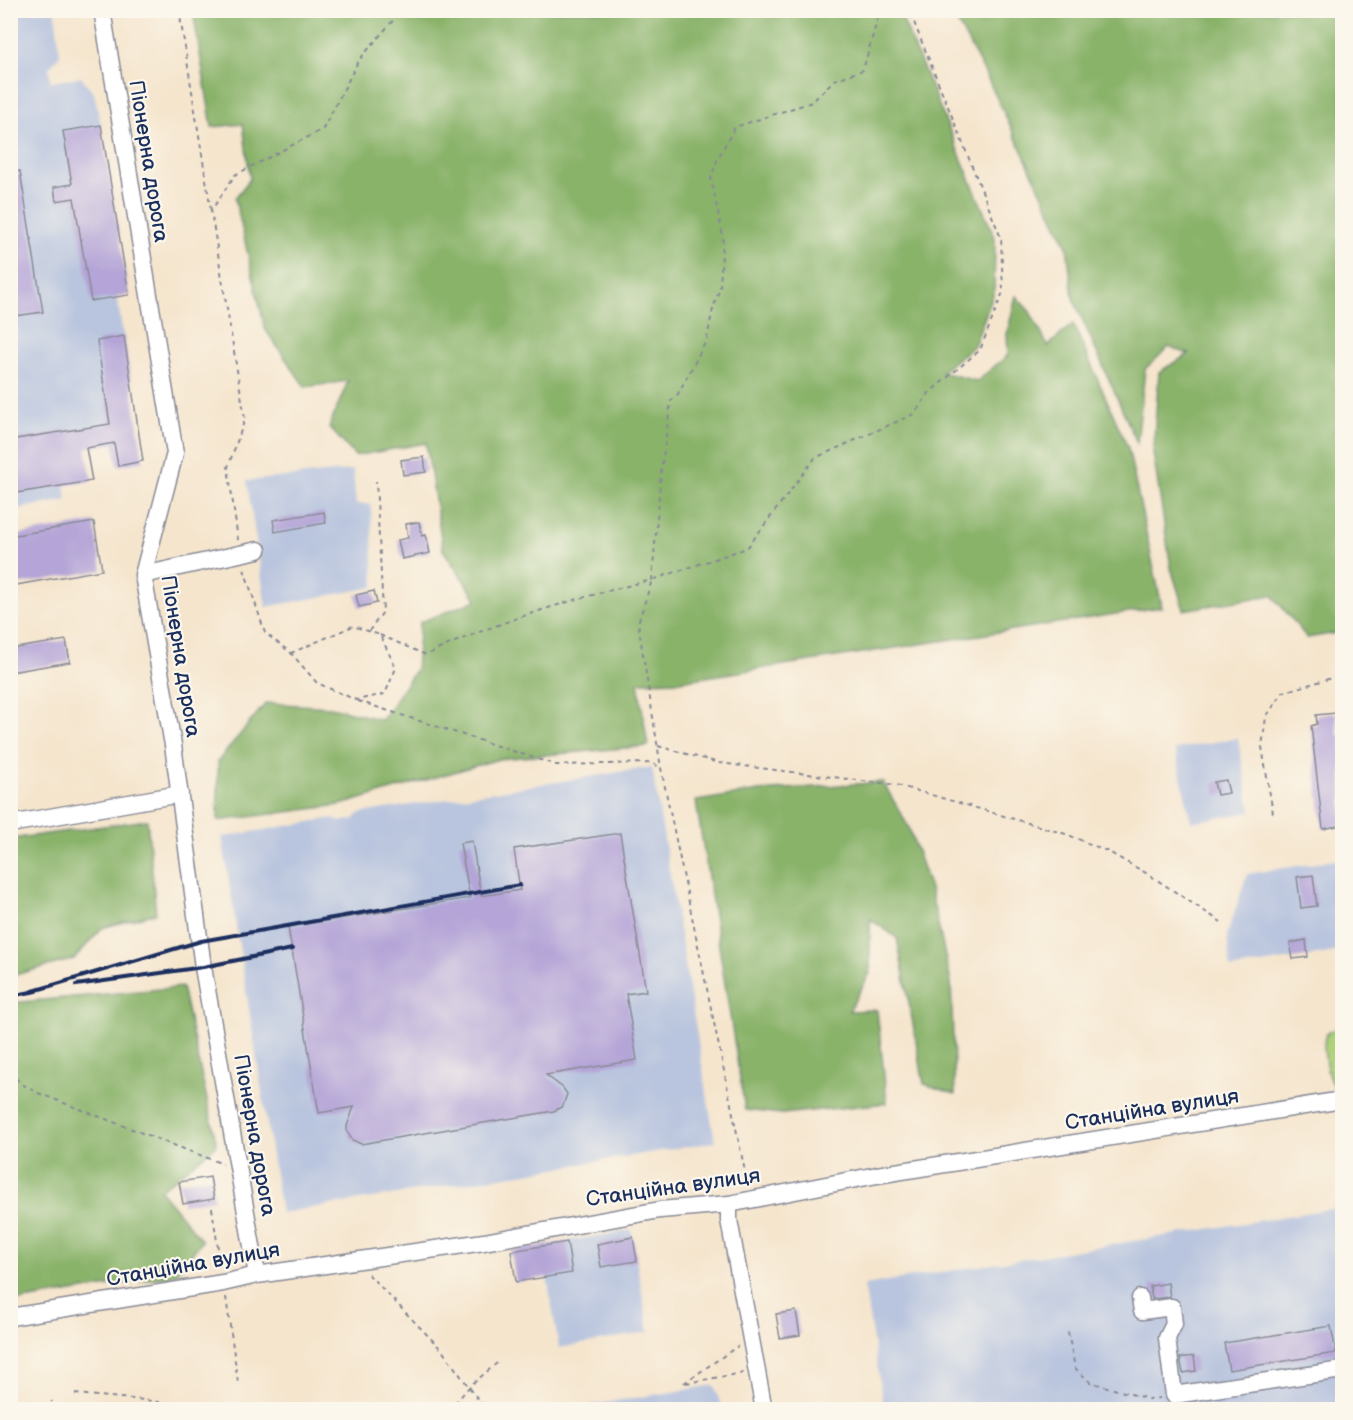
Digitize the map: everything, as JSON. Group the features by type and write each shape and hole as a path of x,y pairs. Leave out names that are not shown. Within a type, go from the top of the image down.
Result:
{"street":[{"name":"Піонерна дорога","path":"102,10 175,453 143,575 180,794 203,967 257,1275"},
{"path":"143,575 258,550"},
{"path":"10,824 180,794"},
{"name":"Станційна вулиця","path":"10,1317 223,1283 257,1275 484,1242 660,1210 729,1204 877,1175 1342,1100"},
{"path":"729,1204 729,1220 764,1410"},
{"path":"1140,1298 1142,1311 1172,1307 1174,1324 1167,1338 1174,1395 1342,1370"}],"path":[{"path":"179,10 245,419 228,467 239,554 265,633 291,653 317,683 356,700 556,765 651,763 661,768"},
{"path":"211,211 236,175 323,129 359,60 402,10"},
{"path":"751,1200 661,768 638,623 652,580 661,471 671,400 678,394 707,339 720,287 723,237 711,178 718,158 735,127 812,102 834,80 863,70 879,14 877,10"},
{"path":"291,653 353,626 426,655 464,637 579,597 652,580 747,548 815,458 914,414 929,393 980,350 1003,292 1001,238 909,10"},
{"path":"369,631 383,612 376,481"},
{"path":"356,700 385,694 396,668 380,635"},
{"path":"1273,813 1262,747 1266,717 1283,692 1342,675"},
{"path":"658,746 719,763 897,785 1066,834 1125,862 1221,922"},
{"path":"10,1071 20,1083 38,1093 238,1170"},
{"path":"356,1261 441,1349 486,1410"},
{"path":"1068,1332 1075,1368 1090,1382 1148,1399 1174,1395"},
{"path":"752,1337 684,1383 758,1370"},
{"path":"449,1410 470,1386 497,1362"},
{"path":"75,1394 144,1400 216,1410"},
{"path":"46,1410 52,1401"}],"shaded area":[{"path":"11,11 55,11 60,55 49,68 51,82 81,77 94,93 101,125 117,297 143,461 118,466 113,443 86,448 92,481 65,485 67,500 11,510"},
{"path":"353,470 356,504 371,504 374,587 266,607 247,481"},
{"path":"1238,738 1251,812 1191,822 1175,749"},
{"path":"652,767 715,1142 281,1213 222,837 333,818 340,822 354,819 360,813"},
{"path":"1342,859 1342,951 1230,969 1227,935 1247,874"},
{"path":"1342,1207 1342,1409 884,1409 864,1285"},
{"path":"631,1230 649,1332 559,1348 547,1277 516,1282 511,1251"},
{"path":"714,1385 722,1409 565,1409 685,1390"}],"green space":[{"path":"193,11 899,11 995,238 994,292 974,346 941,372 977,381 1008,355 1007,334 1016,296 1030,312 1048,346 1073,324 1128,448 1162,607 680,681 638,682 648,746 499,759 340,805 218,821 218,761 266,703 331,707 382,720 416,669 420,622 477,600 443,550 426,443 355,456 329,427 348,381 305,387 265,329 235,198 250,179 243,124 212,127"},
{"path":"951,11 1342,11 1342,632 1307,638 1272,595 1184,610 1171,568 1153,452 1159,372 1189,354 1169,347 1145,369 1137,443 1073,298 1067,246 986,75"},
{"path":"883,782 909,828 930,889 951,982 955,1094 924,1084 897,938 870,919 870,973 849,1011 877,1010 887,1103 782,1114 745,1110 696,801 759,791"},
{"path":"147,820 156,913 102,928 74,959 11,976 11,839"},
{"path":"182,987 217,1145 160,1190 202,1241 175,1275 11,1302 11,1003"},
{"path":"1342,1028 1342,1090 1331,1082 1326,1066 1324,1045 1327,1033"}],"building":[{"path":"101,125 129,295 91,301 74,198 56,201 54,187 72,184 63,131"},
{"path":"20,171 43,312 15,316 10,289 10,173"},
{"path":"124,336 143,461 118,466 114,443 86,448 92,481 10,494 10,440 110,424 97,341"},
{"path":"424,457 426,472 403,475 401,460"},
{"path":"324,512 326,523 275,532 273,520"},
{"path":"94,522 102,570 10,586 10,536"},
{"path":"419,522 422,536 426,535 430,553 402,559 398,540 408,538 406,524"},
{"path":"374,591 377,603 359,607 356,595"},
{"path":"66,640 70,662 10,672 10,649"},
{"path":"1336,713 1342,748 1342,825 1323,829 1311,726 1317,724 1316,715"},
{"path":"1226,780 1229,793 1217,795 1214,782"},
{"path":"620,833 646,991 626,994 637,1060 546,1075 567,1094 563,1106 554,1111 361,1144 352,1140 347,1131 354,1107 319,1113 288,927 470,898 460,843 472,841 481,896 520,890 514,849"},
{"path":"1313,875 1317,906 1301,908 1297,877"},
{"path":"1306,940 1308,957 1293,959 1290,943"},
{"path":"210,1177 214,1199 183,1204 179,1182"},
{"path":"633,1237 637,1261 601,1267 597,1244"},
{"path":"567,1242 572,1273 516,1282 511,1251"},
{"path":"1168,1283 1170,1297 1152,1299 1150,1286"},
{"path":"796,1311 800,1335 780,1338 776,1314"},
{"path":"1331,1326 1336,1353 1229,1370 1224,1343"},
{"path":"1194,1356 1196,1371 1183,1373 1180,1358"}],"railway":[{"path":"30,992 201,941 520,885"},
{"path":"76,985 203,967 292,949"},
{"path":"10,996 37,991"}]}
